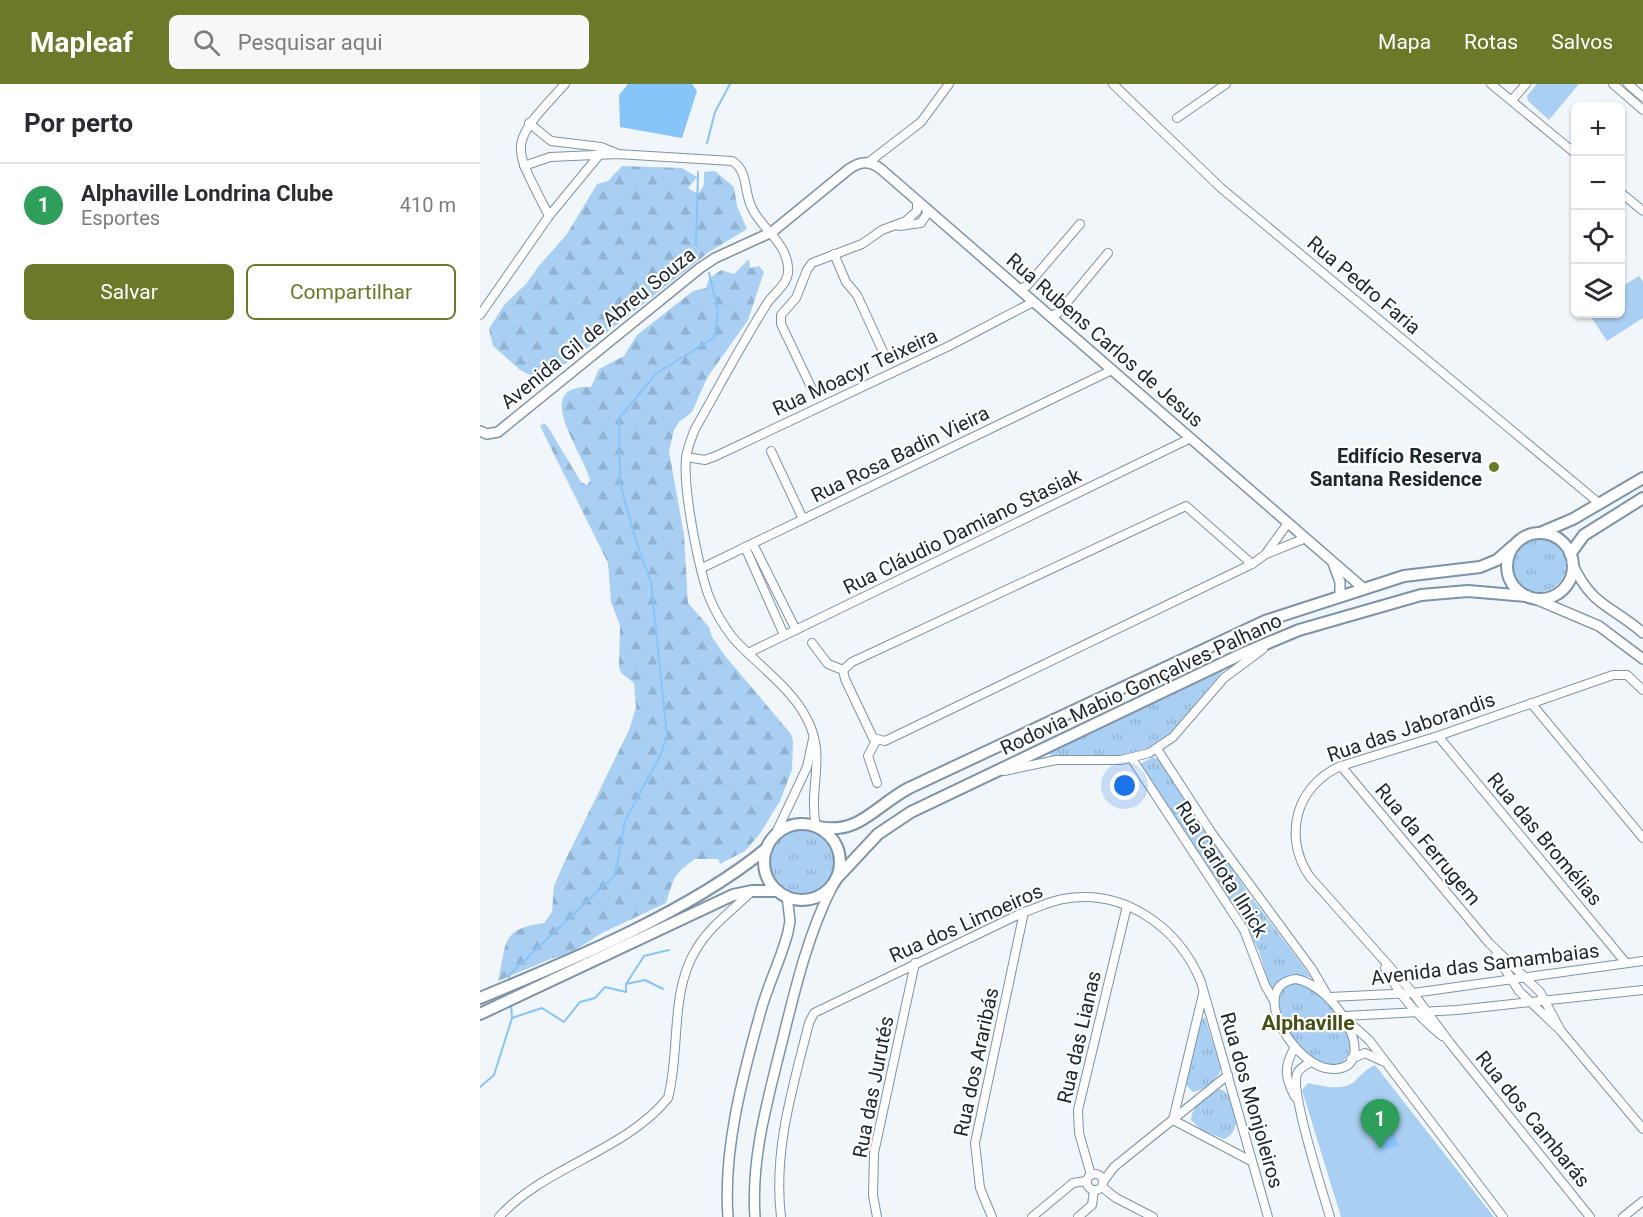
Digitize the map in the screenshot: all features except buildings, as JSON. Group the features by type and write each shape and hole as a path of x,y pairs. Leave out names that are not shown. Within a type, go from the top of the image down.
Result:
{"main road":[{"path":"782,894 766,874 764,861 767,848 775,835 792,825 837,830 855,825 882,803 909,788 1237,633 1363,588 1424,572 1480,567 1497,560 1522,538 1556,527 1643,478"},
{"path":"1513,546 1507,562 1508,574 1517,590 1530,597 1545,598 1561,591 1571,576 1571,559 1584,535 1643,498"},
{"path":"1539,533 1557,538 1571,559"},
{"path":"1333,620 1331,614 1336,603 1356,595 1363,588"},
{"name":"Rodovia Mabio Gonçalves Palhano","path":"835,882 863,849 891,825 911,812 1278,638 1395,600 1441,592 1489,591 1530,597"},
{"path":"480,1014 724,899 752,891 810,899 823,894 835,882 840,866 837,846 830,835 818,827"},
{"path":"480,998 658,917 709,888 767,848"}],"street":[{"path":"549,216 524,166 520,143 529,123 566,84"},
{"path":"868,162 921,122 949,84"},
{"name":"Rua Pedro Faria","path":"1113,84 1221,188 1600,504"},
{"path":"1177,118 1226,84"},
{"path":"1491,84 1571,151"},
{"path":"1512,100 1526,84"},
{"path":"1613,84 1643,110"},
{"path":"1629,84 1643,97"},
{"path":"529,123 550,141 601,147 617,154"},
{"path":"480,315 549,216 599,156 601,147"},
{"path":"524,166 550,157 617,154 732,161 742,173 752,208 772,232 787,262 785,281 768,303 695,429 686,457 686,486 702,568 716,613 748,653 803,711 813,734 818,759 812,807 818,827"},
{"name":"Avenida Gil de Abreu Souza","path":"480,431 487,434 498,432 707,263 772,232 849,169 868,162"},
{"name":"Rua Rubens Carlos de Jesus","path":"868,162 882,170 1363,588"},
{"path":"1625,196 1643,211"},
{"path":"812,389 780,317 797,296 809,266 862,244 913,216 917,211 917,202"},
{"path":"892,226 921,223 928,212"},
{"path":"1019,289 1027,286 1080,224"},
{"path":"1050,316 1058,313 1108,253"},
{"path":"834,254 885,356"},
{"name":"Rua Moacyr Teixeira","path":"686,457 705,460 716,456 949,346 1034,302"},
{"name":"Rua Rosa Badin Vieira","path":"702,568 1112,370"},
{"name":"Rua Cláudio Damiano Stasiak","path":"748,653 1191,438"},
{"path":"771,450 803,519"},
{"path":"843,670 852,662 1186,506 1252,564"},
{"path":"1266,554 1288,523"},
{"path":"876,741 885,741 1252,564 1266,554 1306,538"},
{"path":"753,544 796,630"},
{"path":"745,548 784,635"},
{"path":"1571,559 1584,586 1594,600 1643,633"},
{"path":"1332,561 1340,582 1340,596"},
{"path":"1530,597 1599,626 1643,659"},
{"path":"991,773 1056,760 1132,759 1157,749 1181,729 1205,697 1224,678 1278,638"},
{"path":"812,643 828,664 843,670"},
{"path":"843,670 845,679 876,741"},
{"name":"Rua das Jaborandis","path":"1310,877 1302,865 1295,835 1300,801 1309,788 1326,772 1619,675 1627,675 1643,690"},
{"path":"1531,703 1643,838"},
{"path":"775,835 807,767 813,734"},
{"name":"Rua das Bromélias","path":"1438,736 1626,963"},
{"path":"876,741 868,756 877,783"},
{"path":"1157,749 1211,832 1312,969 1328,995 1346,1018 1369,1040 1503,1217"},
{"name":"Rua Carlota Ilnick","path":"1132,759 1244,930 1265,985 1275,1001 1275,1012 1294,1047"},
{"name":"Rua da Ferrugem","path":"1341,766 1489,943 1521,976 1530,982 1561,1031"},
{"name":"Rua dos Cambarás","path":"1310,877 1429,1012 1450,1042 1590,1217"},
{"path":"755,1217 754,1178 760,1133 809,937 835,882"},
{"path":"499,1217 510,1205 539,1185 616,1140 659,1108 668,1098 681,996 688,966 706,935 752,891"},
{"path":"728,1217 727,1173 732,1134 759,1014 790,921 782,894"},
{"name":"Rua dos Limoeiros","path":"781,1217 778,1173 781,1140 813,1014 1024,912 1072,898 1099,898 1127,906 1155,920 1174,938 1195,966 1204,993"},
{"name":"Rua das Lianas","path":"1091,1177 1079,1133 1078,1110 1127,906"},
{"name":"Rua dos Araribás","path":"992,1217 980,1188 975,1143 1024,912"},
{"name":"Rua da Ferrugem","path":"1489,943 1509,979 1561,1031 1643,1129"},
{"name":"Rua dos Cambarás","path":"1380,958 1399,993 1415,1013 1450,1042"},
{"name":"Avenida das Samambaias","path":"1328,995 1413,993 1521,976 1643,961"},
{"name":"Rua das Jurutés","path":"877,1217 873,1195 874,1153 915,963"},
{"path":"1275,1001 1279,987 1291,979 1311,983 1328,995"},
{"name":"Avenida das Samambaias","path":"1346,1018 1429,1012 1643,990"},
{"path":"1173,1120 1204,993"},
{"name":"Rua dos Monjoleiros","path":"1204,993 1268,1217"},
{"path":"1346,1018 1354,1040 1351,1059"},
{"path":"1299,1104 1285,1075 1288,1058 1294,1047 1311,1062 1334,1069 1344,1066 1360,1054 1370,1054 1386,1064"},
{"path":"1311,1062 1300,1069 1296,1077 1299,1104 1330,1217"},
{"path":"1032,1217 1073,1183 1114,1167 1228,1075"},
{"path":"1173,1120 1251,1161"},
{"path":"1078,1217 1092,1205 1100,1186 1114,1167"},
{"path":"1091,1177 1088,1186 1100,1186"},
{"path":"1091,1177 1116,1198 1153,1217"},
{"path":"1623,1217 1643,1201"}],"green space":[{"path":"1537,84 1579,84 1549,120 1528,101 1527,96"},
{"path":"622,166 682,168 697,177 688,188 696,193 700,192 704,184 704,172 715,171 734,187 737,206 747,229 709,252 572,360 547,374 532,376 520,370 493,346 489,329 504,305 526,284 567,234 597,184 608,181"},
{"path":"749,259 750,268 759,266 764,272 748,320 707,378 692,412 679,422 674,430 669,451 684,535 688,603 709,627 712,637 726,657 791,734 793,741 792,770 780,801 759,835 745,851 720,864 718,859 695,859 675,878 666,903 602,933 569,954 553,958 498,981 505,948 512,934 519,929 544,923 552,912 554,886 629,730 636,708 634,683 621,673 619,667 620,626 611,602 608,563 540,426 544,423 548,427 581,482 587,485 590,481 565,424 562,409 564,397 573,389 591,387 599,369 624,356 637,335 693,291 706,288 709,279 721,270 734,274"},
{"path":"1639,276 1643,282 1643,318 1607,341 1592,318 1625,318 1625,285"},
{"path":"1534,538 1544,538 1554,542 1562,550 1566,565 1562,580 1554,588 1544,592 1534,592 1524,588 1516,580 1512,570 1512,560 1516,550 1524,542"},
{"path":"1224,670 1171,732 1147,748 1121,755 1052,756 1049,753"},
{"path":"1153,757 1159,760 1249,894 1311,977 1290,975 1272,988 1270,987 1259,951 1244,921 1140,764"},
{"path":"803,828 816,831 826,838 833,848 836,861 833,874 826,884 816,891 803,894 790,891 780,884 773,874 770,861 773,848 780,838 790,831"},
{"path":"1296,983 1318,995 1339,1016 1347,1029 1350,1041 1349,1053 1341,1063 1327,1064 1312,1058 1299,1047 1288,1032 1281,1016 1279,1001 1284,990"},
{"path":"1205,1017 1221,1069 1210,1083 1193,1092 1185,1084 1200,1021"},
{"path":"1375,1065 1494,1217 1341,1217 1302,1090 1308,1083 1333,1087 1345,1086"},
{"path":"1220,1089 1230,1097 1236,1112 1235,1128 1231,1135 1224,1139 1201,1130 1191,1120 1194,1110 1201,1101 1210,1093"}],"shaded area":[{"path":"628,84 692,84 697,91 682,138 620,127 619,95"},
{"path":"1391,1121 1398,1146 1383,1150 1376,1125"}],"waterway":[{"path":"707,143 715,112 730,84"},
{"path":"696,245 698,172"},
{"path":"509,983 509,975 615,875 625,821 661,754 667,736 651,582 637,544 620,483 619,418 657,373 715,337 718,311 709,273"},
{"path":"512,1018 542,1008 564,1022 580,1002 595,998 605,987 626,992 626,984 644,956 669,950"},
{"path":"626,984 645,980 663,989"},
{"path":"480,1087 494,1075 512,1018 511,1003"}],"place":[{"name":"Edifício Reserva Santana Residence","path":"1494,467"},
{"name":"Alphaville Londrina Clube","path":"1380,1149"}],"district":[{"name":"Alphaville","path":"1308,1023"}]}
